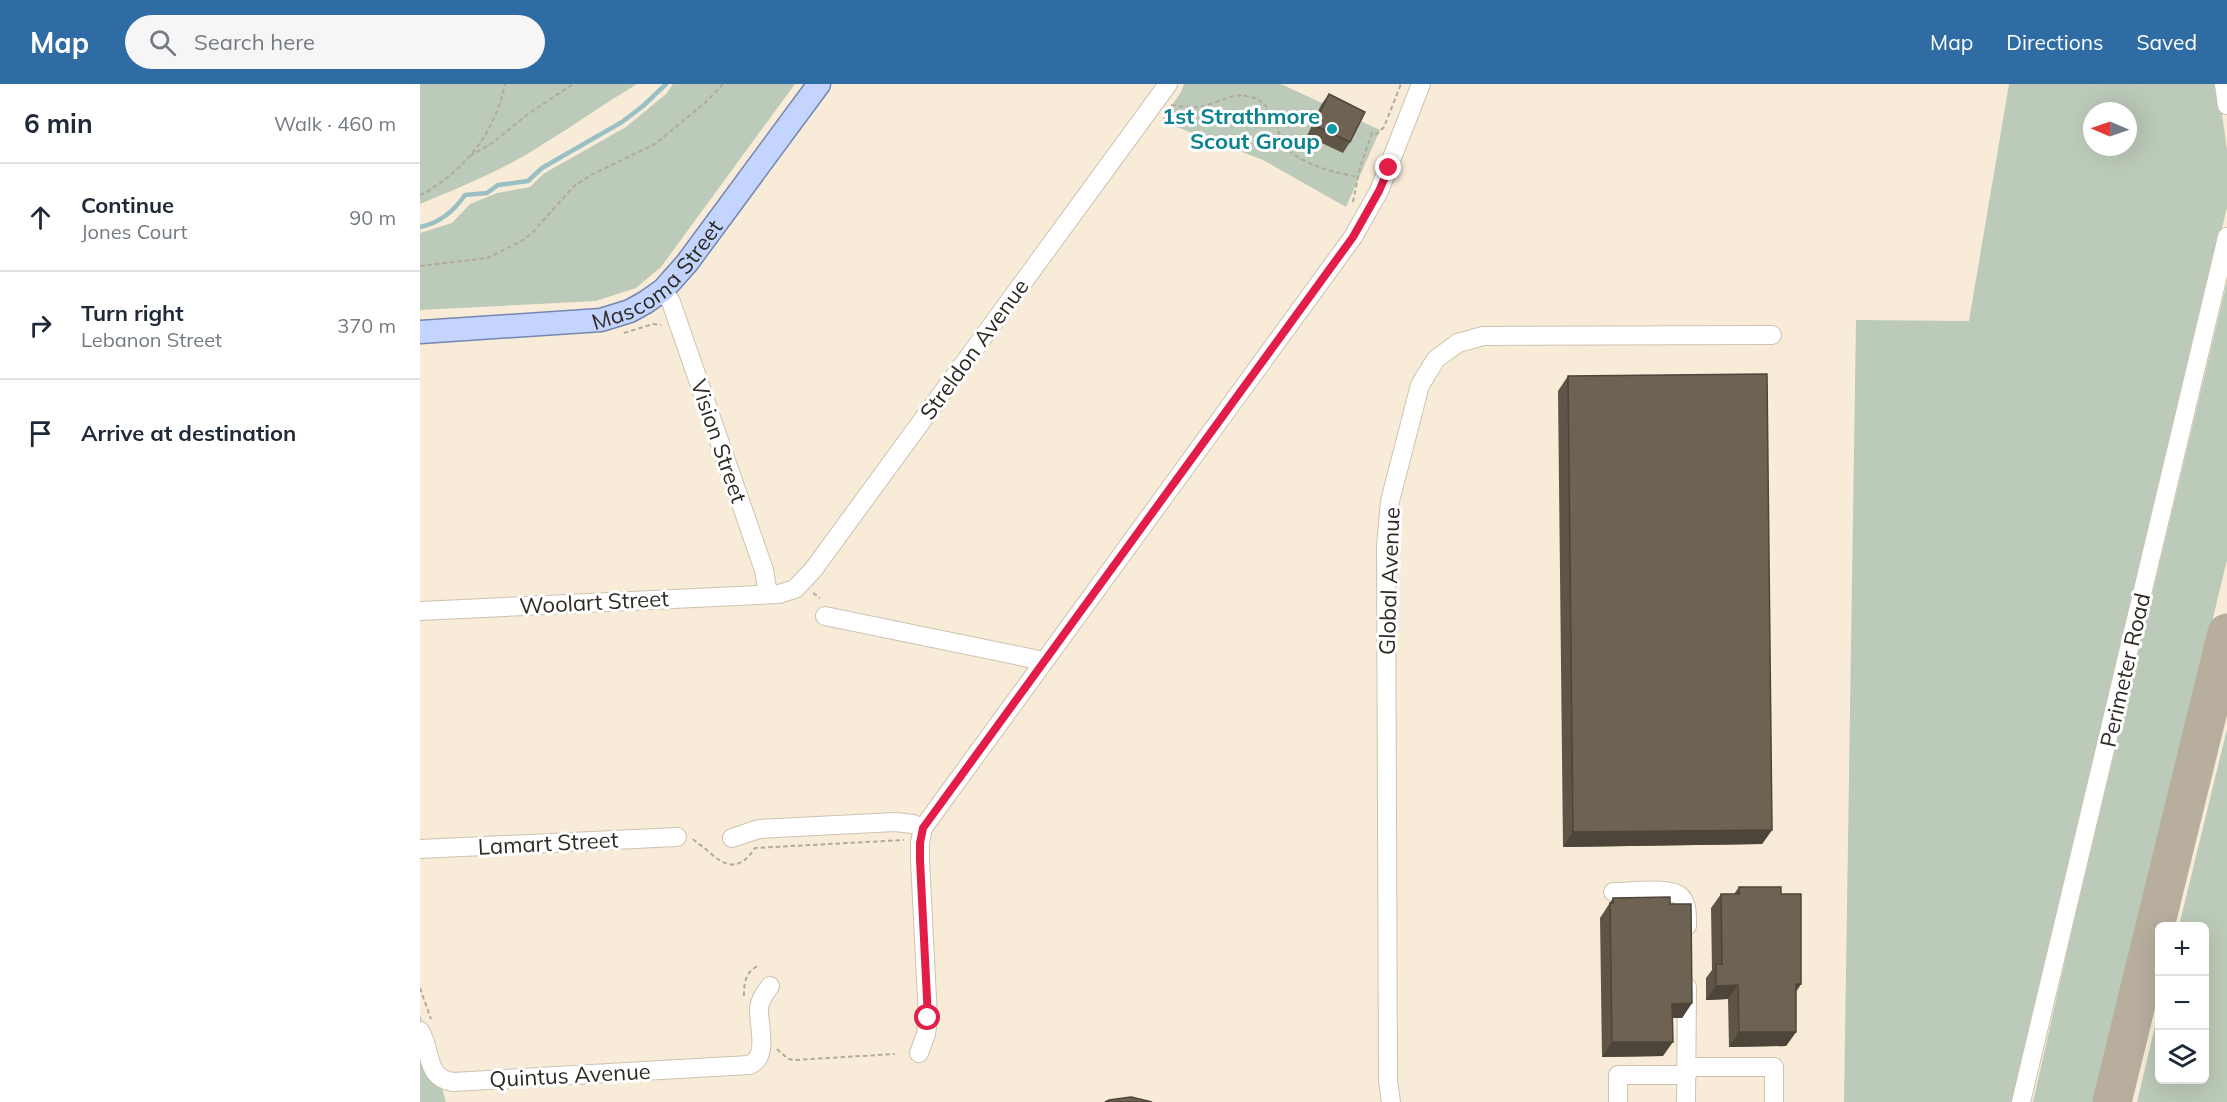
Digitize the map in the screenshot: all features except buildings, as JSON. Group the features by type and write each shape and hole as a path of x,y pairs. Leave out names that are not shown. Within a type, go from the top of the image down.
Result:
{"main road":[{"name":"Mascoma Street","path":"420,332 601,320 630,311 663,290 687,263 819,84"}],"street":[{"path":"919,1053 926,1034 928,1018 920,843 917,826 1044,661 1353,237 1379,191 1421,84"},
{"path":"2223,84 2227,105"},
{"name":"Streldon Avenue","path":"768,594 779,594 795,589 813,570 1170,92"},
{"name":"Perimeter Road","path":"2020,1102 2227,237"},
{"name":"Vision Street","path":"663,290 671,302 764,570 768,594"},
{"name":"Global Avenue","path":"1386,1102 1388,1081 1386,546 1390,501 1420,386 1436,359 1458,343 1482,336 1772,335"},
{"name":"Woolart Street","path":"420,611 768,594"},
{"path":"825,616 1044,661"},
{"path":"732,838 759,829 895,822 917,826"},
{"name":"Lamart Street","path":"420,849 685,835"},
{"path":"1612,892 1668,891 1678,895 1683,899 1687,911 1687,944"},
{"path":"1686,1102 1687,967"},
{"path":"757,1056 759,1009 770,986"},
{"name":"Quintus Avenue","path":"420,1031 435,1072 441,1080 453,1082 757,1056"},
{"path":"1618,1102 1618,1075 1774,1067 1774,1102"},
{"name":"Global Avenue","path":"1388,1081 1391,1102"}],"path":[{"path":"420,195 451,175 487,134 498,113 506,84"},
{"path":"468,158 573,84"},
{"path":"420,266 488,258 523,240 573,187 588,176 655,144 706,102 723,84"},
{"path":"1351,208 1372,134 1377,134 1384,127 1401,84"},
{"path":"1170,92 1168,105 1190,108 1206,106 1234,96 1248,96 1261,101 1271,111 1281,142 1293,154 1335,172 1358,177"},
{"path":"810,592 820,597"},
{"path":"685,835 721,862 734,864 741,863 749,857 755,848 904,841 917,826"},
{"path":"744,999 745,980 758,966"},
{"path":"757,1056 775,1047 788,1059 794,1060 895,1054"}],"green space":[{"path":"420,84 637,84 526,155 482,178 420,204"},
{"path":"673,84 795,84 661,267 636,288 596,301 420,310 420,233 452,223 470,204 497,193 530,187 543,174 626,127 666,94"},
{"path":"1184,84 1281,84 1380,130 1346,207 1263,160 1161,121"},
{"path":"2009,84 2218,84 2227,150 2227,207 2016,1102 1844,1102 1856,320 1969,321"},
{"path":"2227,282 2227,560 2096,1102 2033,1102 2074,921"},
{"path":"2227,729 2227,1102 2137,1102 2155,1026 2155,1084 2209,1084 2209,922 2180,922"},
{"path":"420,1014 446,1102 420,1102"}],"waterway":[{"path":"420,227 446,216 465,195 487,193 498,185 528,181 542,168 622,122 666,84"}],"taxiway":[{"path":"2112,1102 2227,633"}],"place":[{"name":"1st Strathmore Scout Group","path":"1332,129"}],"route":[{"path":"928,1018 920,843 923,828 930,815 1353,237 1366,216 1389,168"}]}
